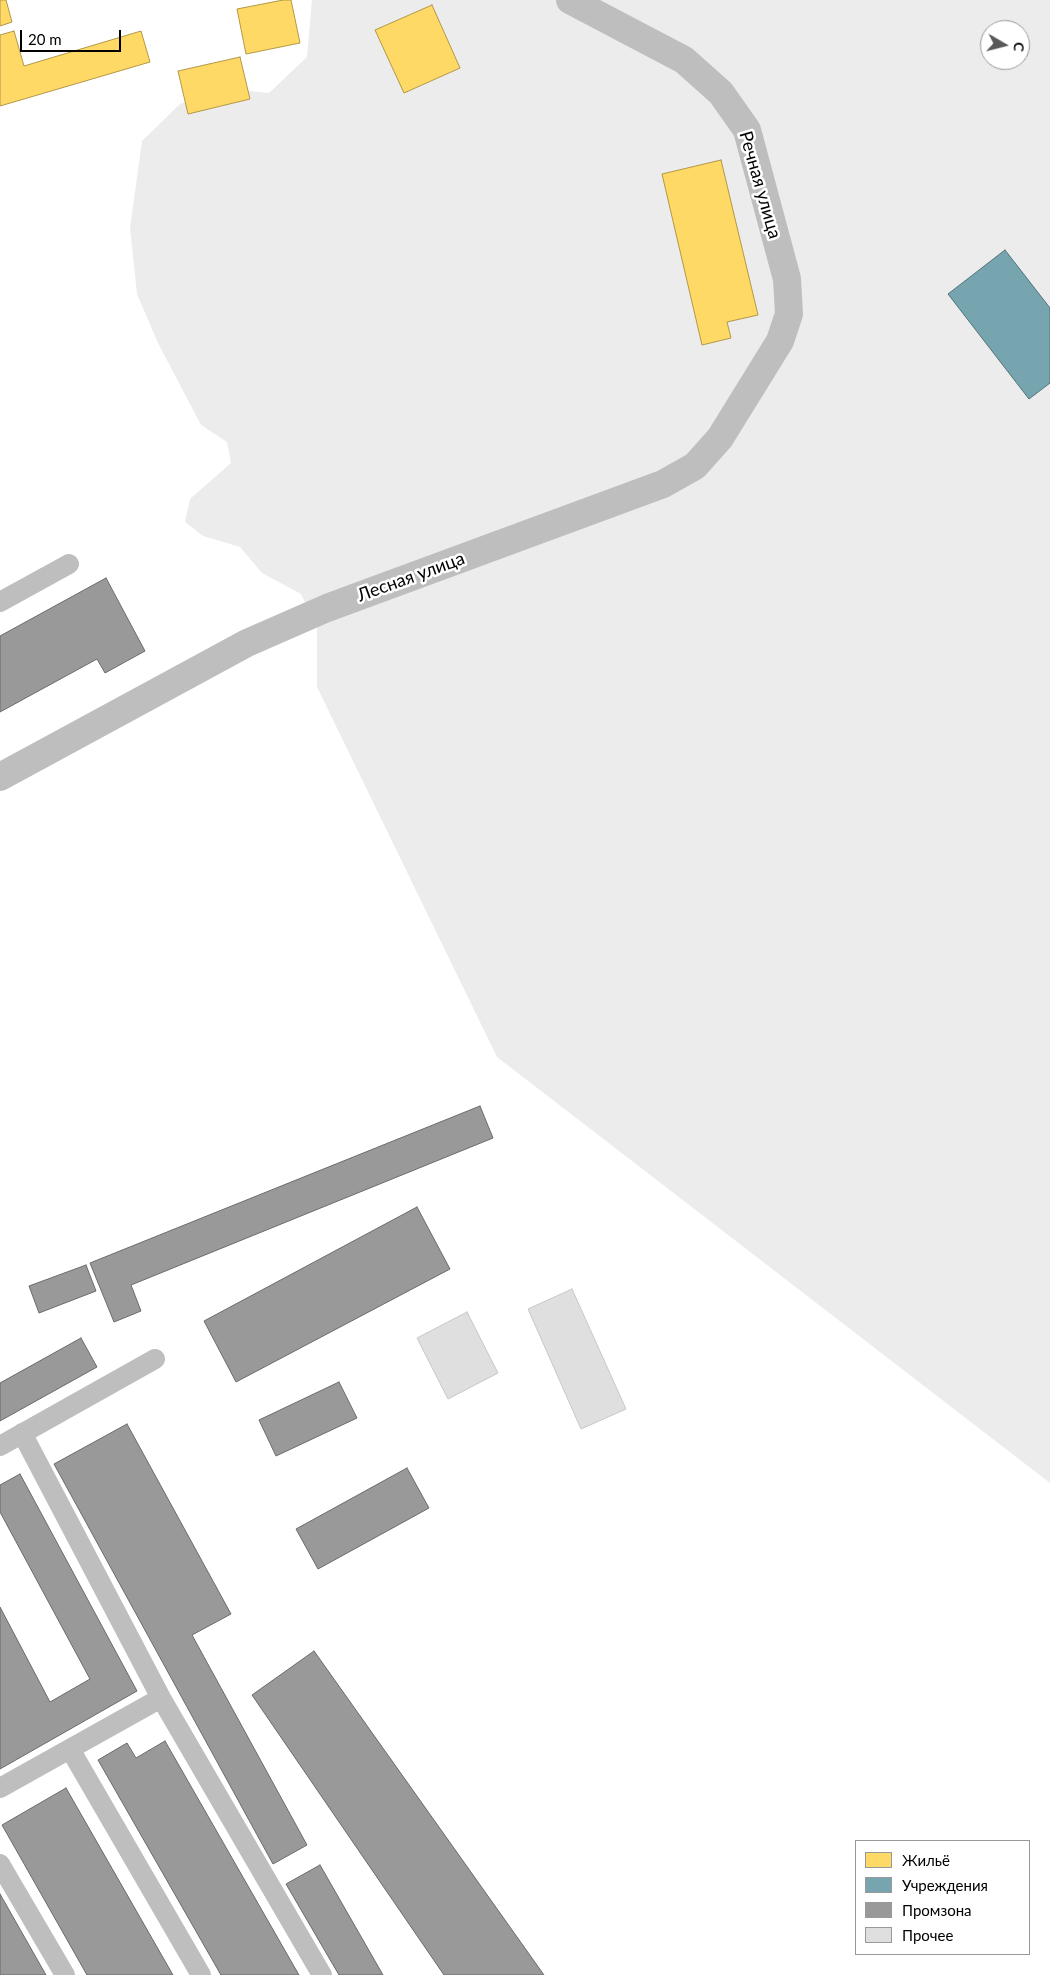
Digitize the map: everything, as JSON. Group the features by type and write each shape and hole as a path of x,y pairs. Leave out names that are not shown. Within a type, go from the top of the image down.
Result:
{"street":[{"name":"Речная улица","path":"570,0 684,60 721,93 747,130 787,279 789,314 780,341"},
{"name":"Лесная улица","path":"0,777 247,643 327,608 663,484 695,466 720,438 780,341"}],"lane":[{"path":"0,602 69,564"},
{"path":"0,1446 155,1358"},
{"path":"22,1433 161,1698 322,1975"},
{"path":"0,1788 161,1698"},
{"path":"70,1750 201,1975"},
{"path":"0,1864 65,1975"}],"shaded area":[{"path":"312,0 1050,0 1050,1483 497,1057 317,687 317,628 301,594 262,573 240,547 203,536 185,522 190,499 231,463 227,442 201,425 158,343 137,294 130,228 142,141 180,104 222,88 269,93 307,57"}],"building: Жильё":[{"path":"0,0 6,0 12,22 0,26"},
{"path":"291,0 300,43 246,54 237,9"},
{"path":"432,5 460,68 404,93 375,30"},
{"path":"14,31 24,66 141,31 150,62 0,106 0,35"},
{"path":"240,57 250,99 188,114 178,71"},
{"path":"721,160 758,315 727,322 731,338 702,345 662,174"}],"building: Учреждения":[{"path":"1005,250 1050,308 1050,383 1029,399 948,294"}],"building: Промзона":[{"path":"106,578 145,651 105,673 97,659 0,712 0,636"},
{"path":"480,1106 493,1138 131,1285 141,1311 114,1322 90,1263"},
{"path":"417,1207 450,1269 236,1382 204,1321"},
{"path":"86,1265 96,1291 39,1313 29,1286"},
{"path":"81,1338 97,1367 0,1421 0,1383"},
{"path":"339,1382 357,1418 276,1456 259,1420"},
{"path":"127,1424 231,1614 192,1635 307,1845 273,1864 54,1464"},
{"path":"407,1468 429,1508 318,1569 296,1529"},
{"path":"20,1474 137,1691 0,1769 0,1607 50,1702 90,1679 0,1512 0,1485"},
{"path":"314,1651 544,1975 444,1975 252,1695"},
{"path":"165,1741 299,1975 221,1975 98,1760 127,1743 136,1758"},
{"path":"66,1788 173,1975 87,1975 2,1825"},
{"path":"320,1865 383,1975 339,1975 286,1884"},
{"path":"0,1894 46,1975 0,1975"}],"building: Прочее":[{"path":"572,1289 626,1409 581,1429 528,1309"},
{"path":"467,1312 498,1373 448,1399 417,1338"}]}
